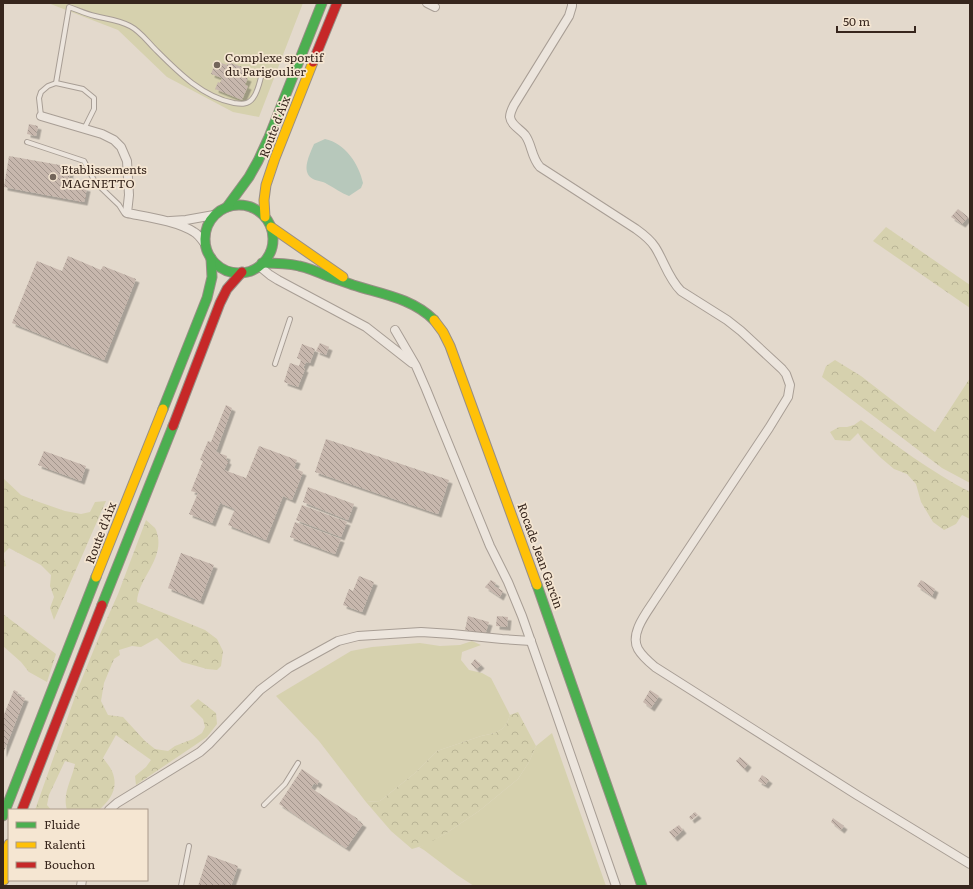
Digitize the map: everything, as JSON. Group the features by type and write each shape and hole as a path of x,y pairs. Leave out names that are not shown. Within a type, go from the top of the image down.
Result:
{"main road":[{"name":"Route d'Aix","path":"227,207 249,177 261,155 322,3"},
{"name":"Route d'Aix","path":"265,217 264,200 266,185 275,158 337,3"},
{"path":"244,205 252,207 265,217 271,227 273,234 272,246 267,257 253,270 233,272 217,265 211,258 205,244 205,236 210,221 214,215 227,207 244,205"},
{"name":"Rocade Jean Garcin","path":"271,227 356,286"},
{"name":"Route d'Aix","path":"3,816 117,523 207,298 212,277 211,258"},
{"name":"Rocade Jean Garcin","path":"260,264 280,262 305,267 356,286 385,293 414,305 426,312 438,324 445,334 531,566 642,886"},
{"path":"22,809 215,315 228,287 242,272"},
{"path":"5,881 4,858 8,847"}],"street":[{"path":"427,3 434,8"},
{"path":"572,3 569,16 511,110 510,117 512,122 528,140 536,162 540,166 648,238 655,246 675,285 681,291 727,320 741,331 782,369 786,374 790,385 788,397 769,428 642,620 636,632 635,640 637,648 655,667 857,795 970,864"},
{"path":"41,116 102,134 114,140 121,147 127,161 129,195 127,213 167,221 193,232 205,244"},
{"path":"167,221 186,220 214,215"},
{"path":"260,264 270,275 278,280 366,326 416,366"},
{"path":"394,330 416,366 490,546 508,582 531,640 616,886"},
{"path":"111,809 117,803 200,752 260,690 271,681 289,668 338,641 358,636 421,632 531,640"}],"lane":[{"path":"56,83 70,7 131,26 176,70 208,94 229,102 239,104 247,103 253,99 262,73"},
{"path":"41,116 39,98 41,92 48,86 56,83 83,89 94,98 94,109 84,129"},
{"path":"27,142 84,161 95,182 119,205 124,213"},
{"path":"276,364 290,319"},
{"path":"264,805 285,784 298,763"},
{"path":"181,886 189,846"}],"green space":[{"name":"Complexe sportif du Farigoulier","path":"48,3 303,3 259,117 233,112 167,77 118,30"},
{"path":"886,227 970,285 970,308 873,241"},
{"path":"835,360 861,376 935,432 970,378 970,483 942,468 822,377 826,366"},
{"path":"861,420 928,467 970,492 970,519 962,515 956,524 944,530 933,522 921,502 916,484 907,474 894,469 862,439 858,433 850,441 835,440 830,432 839,427 854,425"},
{"path":"3,478 21,495 65,511 81,514 90,512 95,502 106,501 54,620 50,608 54,597 50,586 51,575 41,565 9,548 3,554"},
{"path":"146,520 156,529 158,546 157,554 138,594 137,602 205,630 217,639 223,651 221,666 217,670 207,669 182,662 157,638 141,647 132,646 119,650 120,655 114,659 104,683 101,701 108,715 123,717 145,741 155,749 168,751 202,733 205,727 203,719 190,706 198,699 216,713 217,724 207,737 136,785 135,776 146,767 151,760 116,735 103,758 112,771 114,777 115,783 113,793 100,809 67,809 67,792 75,764 65,761 49,795 47,805 50,809 35,809 77,691 118,594"},
{"path":"3,554 6,566 3,567"},
{"path":"3,614 56,654 47,682 29,672 21,662 3,646"},
{"path":"472,641 481,645 462,652 461,660 469,670 482,673 491,678 510,715 507,723 502,729 495,733 481,736 437,751 415,773 380,801 366,802 319,741 276,696 351,651 372,647 420,643 440,646 460,645"},
{"path":"518,712 536,746 529,762 518,779 479,811 445,834 425,845 412,849 391,831 366,802 380,801 415,773 437,751 481,736 495,733 502,729 507,723 510,715"},
{"path":"552,733 606,886 474,886 419,847 445,834 479,811 518,779 529,762 536,746"}],"shaded area":[{"path":"325,139 339,145 350,155 361,176 363,183 361,188 349,196 325,183 313,179 307,172 308,158 314,144"}],"building":[{"path":"216,61 227,65 228,62 245,68 242,76 248,78 245,85 248,86 242,100 215,89 218,82 220,83 222,78 211,74"},
{"path":"29,124 38,126 36,136 27,134"},
{"path":"9,156 71,167 68,184 87,188 84,202 4,187"},
{"path":"958,209 968,217 962,224 951,217"},
{"path":"68,256 101,270 103,266 136,279 104,360 12,323 37,261 62,271"},
{"path":"320,343 329,347 326,355 316,351"},
{"path":"302,344 315,349 310,363 306,362 303,368 305,369 298,387 284,382 290,363 299,366 301,360 297,358"},
{"path":"226,405 232,408 216,452 227,456 226,460 228,461 224,470 246,478 259,446 297,460 294,468 303,472 292,500 283,496 266,540 228,525 235,509 220,503 212,523 189,514 198,493 191,491 203,461 200,460 208,441 211,442"},
{"path":"326,439 449,480 438,514 315,472"},
{"path":"44,451 86,466 81,481 38,465"},
{"path":"308,487 354,504 348,520 303,502"},
{"path":"302,505 347,522 341,537 296,520"},
{"path":"295,522 341,539 335,554 290,537"},
{"path":"181,553 214,565 200,601 168,588"},
{"path":"359,576 374,582 362,612 343,605 349,589 353,591"},
{"path":"491,580 496,583 494,586 503,591 500,597 485,587"},
{"path":"921,580 935,589 932,596 917,586"},
{"path":"468,616 489,622 485,635 465,630"},
{"path":"497,616 508,617 507,627 496,626"},
{"path":"475,659 481,665 476,669 471,664"},
{"path":"14,690 18,692 17,695 25,698 3,754 3,717"},
{"path":"650,690 659,696 651,708 643,702"},
{"path":"740,757 748,764 744,769 736,761"},
{"path":"302,769 319,781 317,785 314,783 311,788 358,819 357,820 363,824 346,848 279,804"},
{"path":"762,775 769,780 765,785 758,781"},
{"path":"695,812 698,815 691,820 689,817"},
{"path":"833,818 844,826 841,830 831,822"},
{"path":"679,825 683,830 674,838 669,832"},
{"path":"208,855 238,866 231,886 198,886"}],"traffic: fast":[{"path":"227,207 249,177 258,161 322,3"},
{"path":"239,205 252,208 263,215 270,226 273,239 270,252 263,263 252,270 239,273 226,270 215,263 208,252 205,239 208,226 215,215 226,208 239,205"},
{"path":"163,409 207,298 212,277 211,258"},
{"path":"262,263 289,264 310,269 406,302 416,307 434,320"},
{"path":"102,605 173,426"},
{"path":"3,816 96,577"},
{"path":"537,585 642,886"}],"traffic: slow":[{"path":"265,217 264,200 266,185 275,158 313,62"},
{"path":"271,227 343,277"},
{"path":"434,320 443,332 450,346 537,585"},
{"path":"96,577 163,409"},
{"path":"4,880 4,858 8,847"}],"traffic: jam":[{"path":"313,62 337,3"},
{"path":"173,426 220,303 227,289 242,272"},
{"path":"22,809 102,605"}],"place":[{"name":"Complexe sportif du Farigoulier","path":"217,65"},
{"name":"Etablissements MAGNETTO","path":"53,177"}]}
